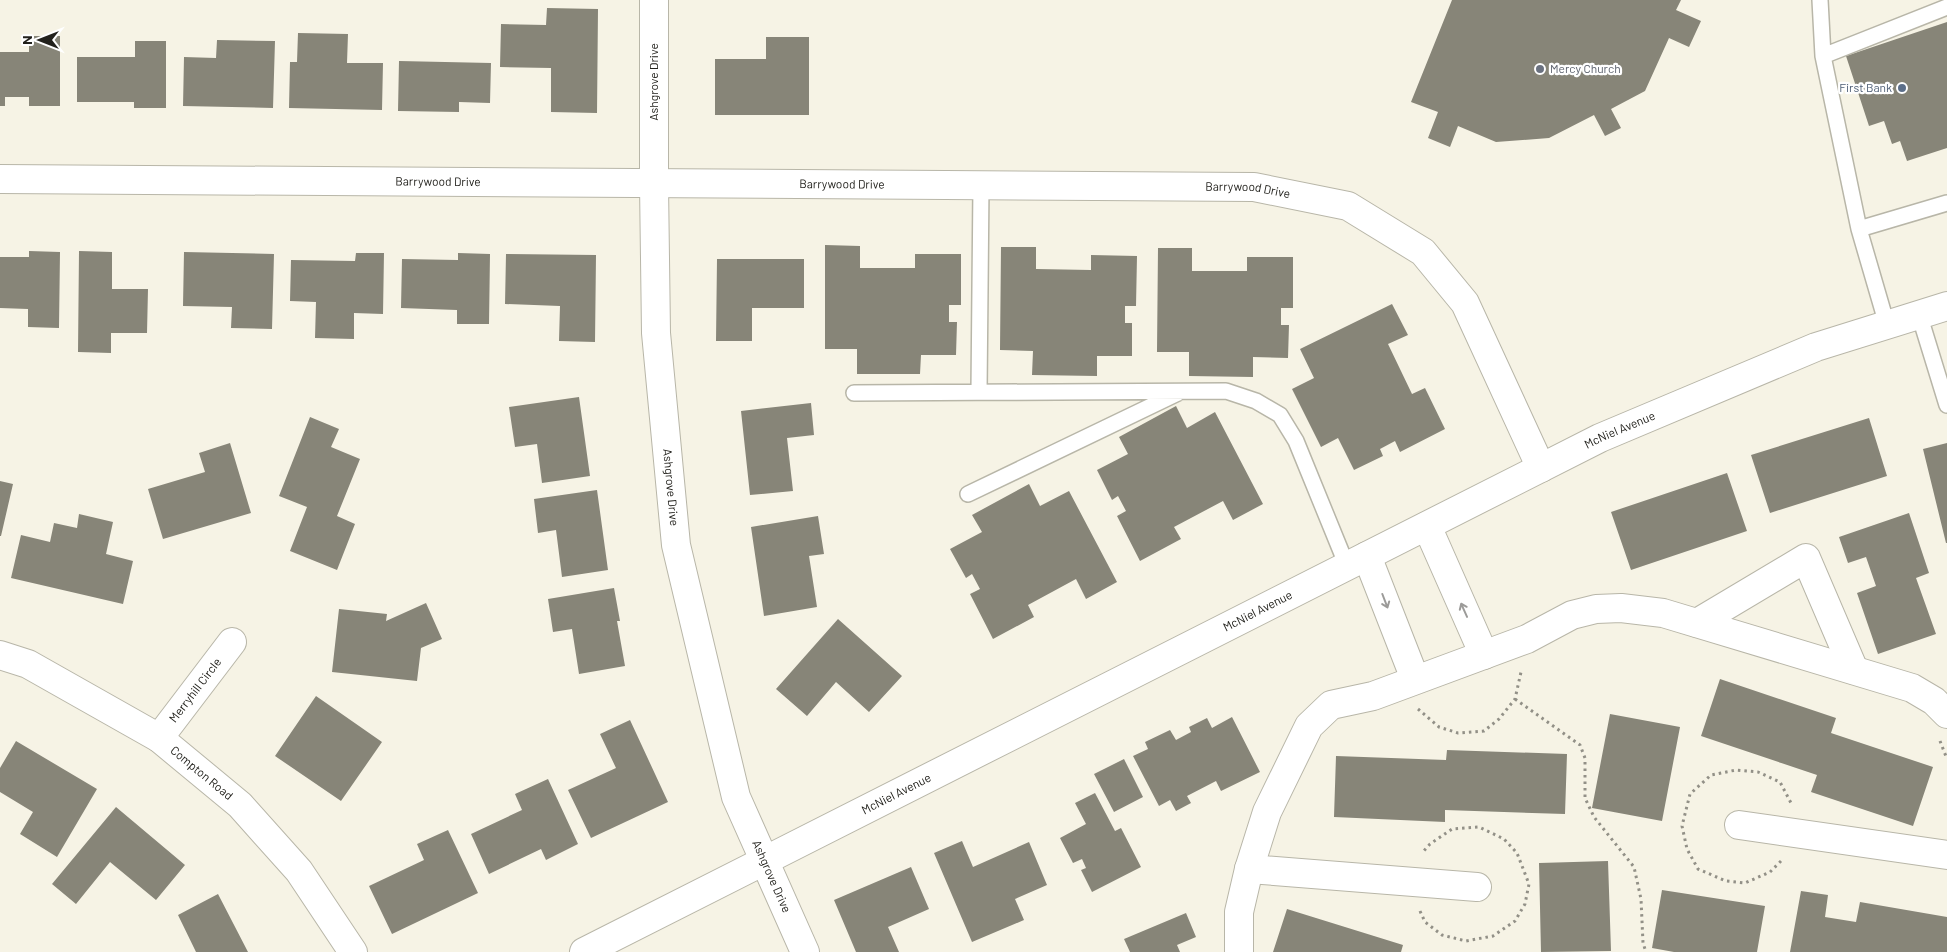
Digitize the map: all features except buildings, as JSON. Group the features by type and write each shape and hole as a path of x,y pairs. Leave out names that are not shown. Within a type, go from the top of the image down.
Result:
{"street":[{"name":"Ashgrove Drive","path":"654,0 656,333 676,545 736,797 805,952"},
{"name":"Barrywood Drive","path":"0,179 1254,187 1348,206 1423,252 1466,303 1542,468"},
{"name":"McNiel Avenue","path":"584,952 1600,438 1808,351 1947,306"},
{"path":"1427,526 1484,655"},
{"path":"1696,623 1806,558 1854,670"},
{"path":"1357,561 1415,679"},
{"path":"1239,952 1239,912 1249,869 1267,812 1309,726 1331,705 1373,696 1415,679 1527,640 1572,615 1596,609 1622,608 1663,613 1912,688 1934,701 1942,724"},
{"name":"Merryhill Circle","path":"160,738 232,642"},
{"name":"Compton Road","path":"0,656 28,664 160,738 240,805 299,871 353,952"},
{"path":"1739,825 1947,855"},
{"path":"1249,869 1477,888"}],"lane":[{"path":"1820,0 1823,56 1859,229 1887,325"},
{"path":"1823,56 1947,7"},
{"path":"979,392 981,185"},
{"path":"1859,229 1947,203"},
{"path":"1919,314 1947,405"},
{"path":"968,494 1182,391"},
{"path":"854,393 1226,391 1256,401 1280,415 1296,441 1357,561"}],"path":[{"path":"1417,707 1440,728 1458,733 1484,731 1499,719 1515,699 1522,668"},
{"path":"1515,699 1580,745 1585,758 1585,798 1594,817 1634,867 1641,899 1642,943 1646,952"},
{"path":"1942,724 1947,759"}],"place":[{"name":"Mercy Church","path":"1540,69"},
{"name":"First Bank","path":"1902,88"}]}
